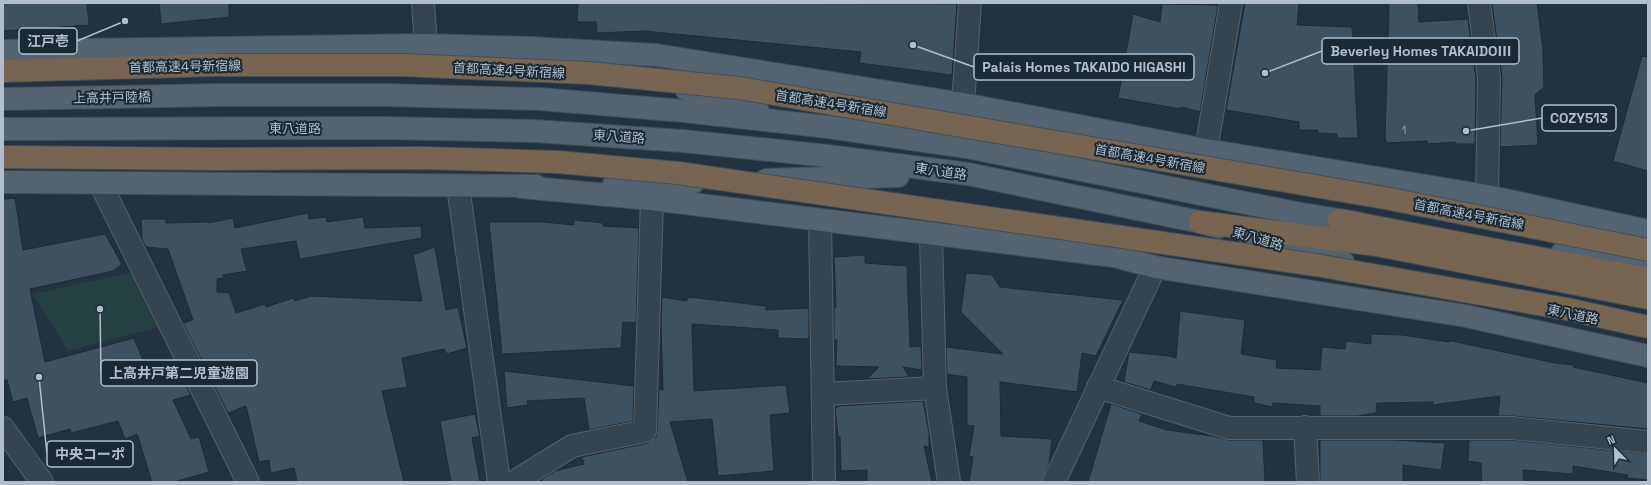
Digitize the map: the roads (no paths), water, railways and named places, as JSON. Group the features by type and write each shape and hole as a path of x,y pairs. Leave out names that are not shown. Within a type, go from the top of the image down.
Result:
{"highway":[{"name":"首都高速4号新宿線","path":"3,71 217,65 402,65 589,73 739,88 1385,198 1648,250"},
{"path":"3,157 216,159 424,158 558,162 678,173 1316,265 1567,309 1648,327"},
{"path":"1339,220 1648,279"},
{"path":"1200,222 1377,245 1648,298"}],"main road":[{"path":"3,51 426,45 531,48 656,55 963,104 1206,150 1487,196 1648,231"},
{"path":"531,48 828,127"},
{"name":"東八道路","path":"221,95 384,95 540,99 684,111 828,127 967,147 1339,220 1605,259 1648,262"},
{"name":"上高井戸陸橋","path":"3,99 221,95"},
{"name":"東八道路","path":"3,129 384,128 534,131 683,141 828,156 968,174 1200,222 1373,270 1624,325 1648,333"},
{"path":"3,182 42,184 100,183 521,187 968,174"},
{"path":"3,196 42,184"},
{"path":"521,187 652,200 1114,256 1155,267 1466,316 1648,356"}],"street":[{"path":"423,3 426,45"},
{"path":"963,104 970,3"},
{"path":"1206,150 1231,3"},
{"path":"1479,3 1489,78 1487,196"},
{"path":"100,183 248,482"},
{"path":"458,186 499,482"},
{"path":"514,482 572,446 645,431 652,200"},
{"path":"820,220 824,482"},
{"path":"931,234 936,388 949,482"},
{"path":"1054,482 1155,267"},
{"path":"1098,387 1228,428 1512,428 1648,442"},
{"path":"823,394 936,388"},
{"path":"1305,427 1308,482"},
{"path":"3,428 42,482"}],"place":[{"name":"江戸壱","path":"125,21"},
{"name":"Palais Homes TAKAIDO HIGASHI","path":"913,45"},
{"name":"Beverley Homes TAKAIDOⅢ","path":"1265,73"},
{"name":"COZY513","path":"1466,131"},
{"name":"上高井戸第二児童遊園","path":"100,309"},
{"name":"中央コーポ","path":"39,377"}]}
